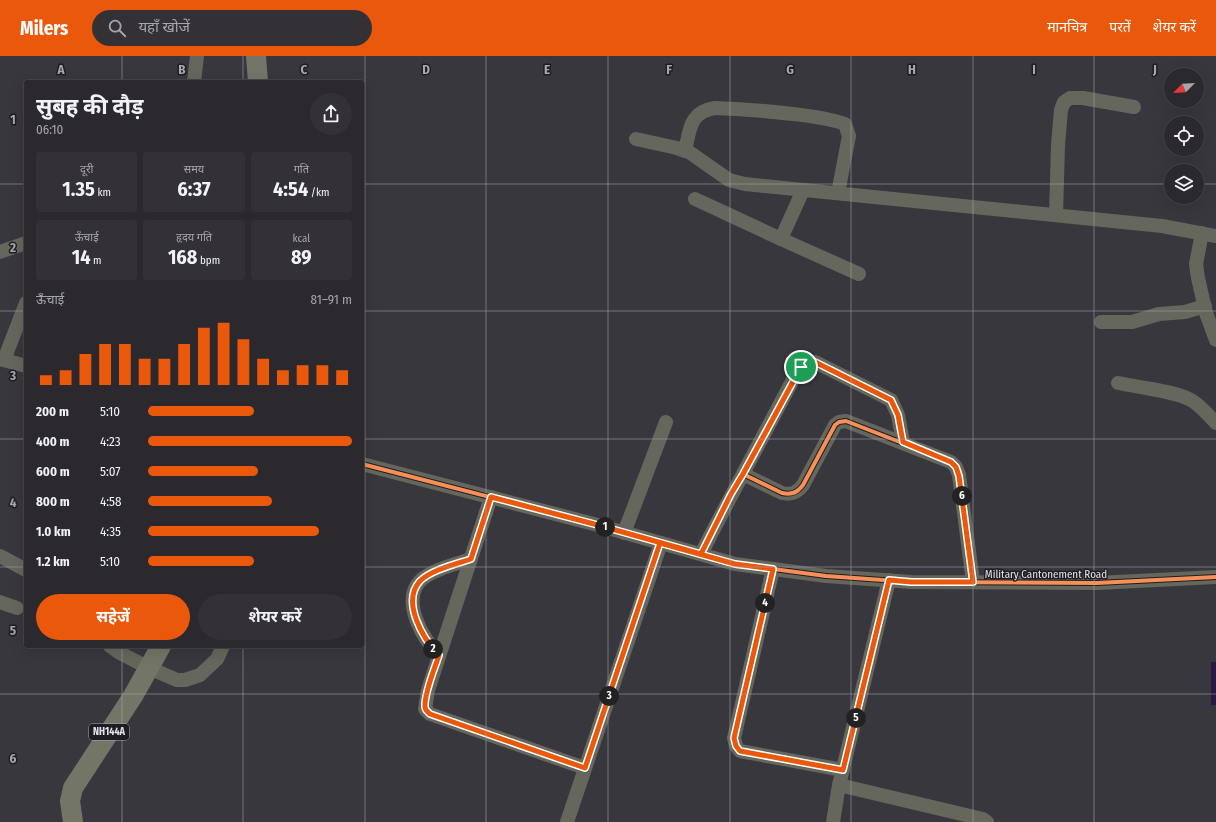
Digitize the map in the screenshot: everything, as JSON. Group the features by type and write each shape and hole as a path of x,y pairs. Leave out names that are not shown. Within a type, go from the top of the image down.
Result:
{"highway":[{"path":"244,56 246,80"},
{"path":"256,56 258,80"},
{"name":"NH144A","path":"73,822 70,801 73,788 133,696 145,666 150,648"},
{"name":"NH144A","path":"60,822 58,801 66,781 145,666 159,648"}],"street":[{"path":"194,80 197,56"},
{"path":"1056,215 1058,145 1061,110 1064,102 1070,98 1083,98 1134,107"},
{"path":"685,151 690,128 695,117 700,111 708,109 715,108 769,111 812,116 836,121 844,124 849,136 838,193"},
{"path":"636,139 689,152 729,180 745,184 1162,226 1216,236"},
{"path":"781,240 803,190"},
{"path":"695,198 781,240 859,274"},
{"path":"1202,233 1196,264 1205,306 1216,340"},
{"path":"0,252 24,244"},
{"path":"1101,322 1132,322 1159,314 1185,312 1205,306"},
{"path":"24,308 2,360 24,366"},
{"path":"701,554 731,494 797,372 804,364 815,362 891,400 898,415 903,442"},
{"path":"1118,383 1179,395 1190,400 1216,423"},
{"path":"743,474 782,493 794,493 803,485 834,425 842,421 903,442 951,462 958,470 973,582"},
{"path":"624,532 666,422"},
{"name":"Military Cantonement Road","path":"364,465 624,532 735,564 826,576 911,582 1098,583 1216,577"},
{"path":"491,497 428,690 425,706 426,711 430,714 585,768"},
{"path":"567,822 660,543"},
{"path":"0,556 24,569"},
{"path":"439,655 430,646 414,613 413,604 415,588 420,581 427,576 471,559"},
{"path":"773,569 734,738 736,746 740,751 843,770"},
{"path":"833,822 839,785 889,580"},
{"path":"0,602 17,608"},
{"path":"113,648 145,666 178,680 200,675 217,659 222,648"},
{"path":"839,785 983,819 987,822"}],"shaded area":[{"path":"1211,662 1216,662 1216,705 1211,705"}],"cycle path":[{"path":"743,474 782,493 788,494 796,492 803,485 835,425 839,422 846,421 951,462 956,467 959,475 973,582"},
{"path":"364,465 594,524 735,564 826,576 911,582 1097,583 1216,577"}],"route":[{"path":"815,362 891,400 898,415 903,442 954,464 958,470 959,476 973,582 911,582 889,580 843,770 740,751 736,746 734,738 773,569 735,564 660,543 585,768 430,714 426,711 425,706 428,690 439,655 430,646 424,636 414,613 413,604 415,588 420,581 427,576 471,559 491,497 701,554 731,494 801,367 804,364 815,362"}]}
